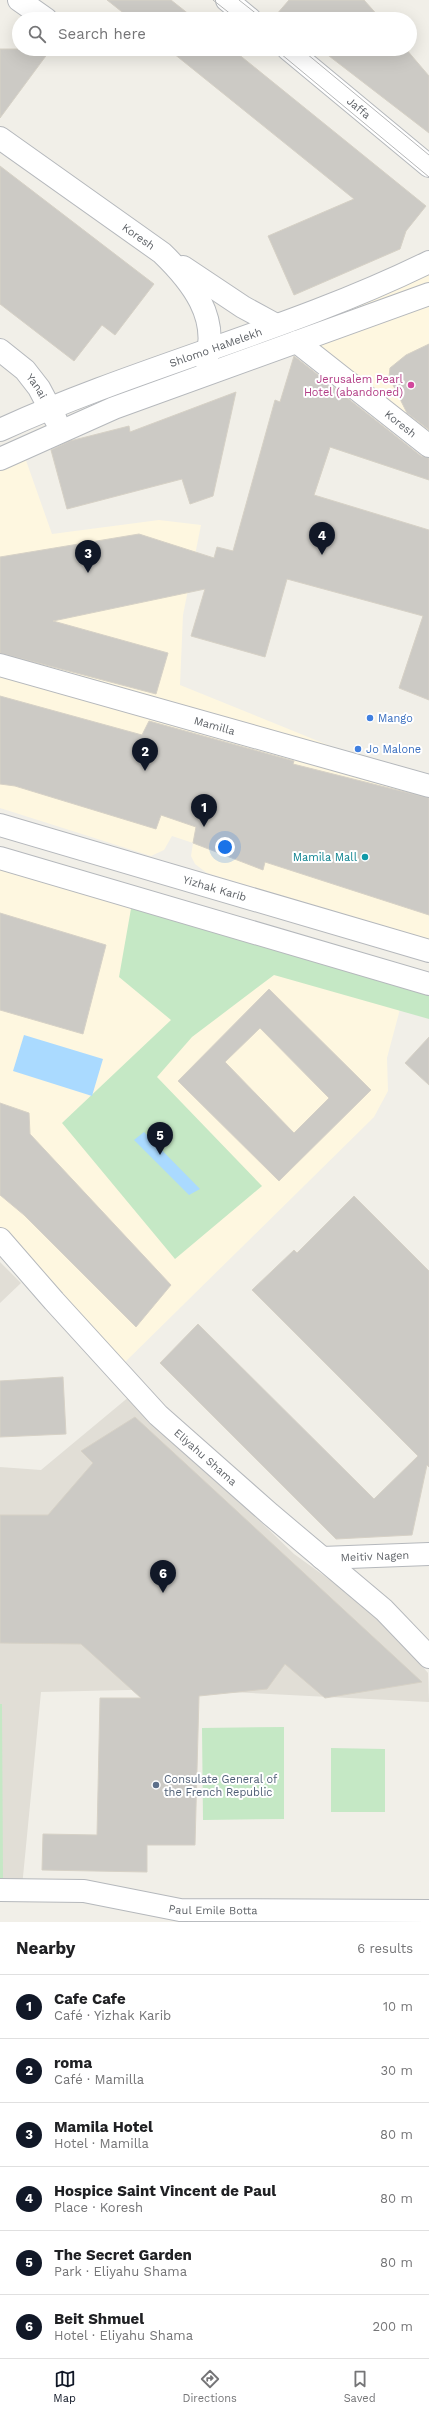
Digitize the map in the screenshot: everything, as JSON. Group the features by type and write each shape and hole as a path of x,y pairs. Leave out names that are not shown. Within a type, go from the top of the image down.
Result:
{"street":[{"path":"19,0 36,12"},
{"path":"226,0 241,12"},
{"name":"Jaffa","path":"296,56 429,166"},
{"name":"Koresh","path":"0,138 162,253 182,273 202,304 209,330 210,348 198,378"},
{"path":"162,253 243,307 276,325"},
{"name":"Shlomo HaMelekh","path":"0,430 48,408 276,325 389,281 429,262"},
{"path":"0,459 66,428 429,294"},
{"name":"Koresh","path":"297,342 429,446"},
{"name":"Yanai","path":"0,350 25,370 39,388 48,408 57,422 66,428"},
{"name":"Mamilla","path":"0,665 429,786"},
{"name":"Yizhak Karib","path":"0,825 429,951"},
{"path":"0,858 429,984"},
{"name":"Eliyahu Shama","path":"0,1239 59,1307 158,1415 384,1610 429,1657"},
{"name":"Meitiv Nagen","path":"322,1558 429,1554"},
{"name":"Paul Emile Botta","path":"0,1890 84,1891 180,1910 429,1911"}],"shaded area":[{"path":"429,267 429,435 316,351 279,328"},
{"path":"22,449 52,534 159,520 201,525 183,615 180,685 429,786 429,940 207,873 195,864 191,856 193,843 172,836 164,850 151,856 0,808 0,459"},
{"path":"0,860 407,983 387,1058 388,1091 374,1117 117,1370 0,1239"},
{"path":"0,1262 21,1283 0,1303"},
{"path":"130,1396 294,1554 380,1616 428,1673 429,1702 172,1689 41,1692 22,1887 0,1887 0,1467 41,1470"}],"green space":[{"path":"132,903 429,995 429,1019 274,975 192,1037 157,1077 262,1186 175,1259 62,1123 171,1020 119,977"},
{"path":"0,1704 2,1704 3,1880 0,1879"},
{"path":"284,1727 284,1819 203,1820 202,1728"},
{"path":"331,1748 385,1749 385,1812 331,1812"}],"water":[{"path":"24,1035 103,1059 92,1096 13,1071"},
{"path":"144,1132 200,1189 189,1195 134,1140"}],"building":[{"path":"107,0 171,0 186,12 122,12"},
{"path":"289,0 364,0 375,12 279,12"},
{"path":"0,49 12,49 12,56 46,56 0,118"},
{"path":"177,56 241,56 426,206 406,231 400,249 294,295 268,236 354,199"},
{"path":"329,56 412,56 429,76 429,133"},
{"path":"0,166 154,284 115,335 102,325 74,361 0,304"},
{"name":"Jerusalem Pearl Hotel (abandoned)","path":"429,344 429,430 407,413 389,377 390,368 406,355"},
{"path":"294,356 421,456 429,458 429,480 330,447 314,495 429,530 429,700 399,688 423,616 287,579 265,657 191,636 205,589 53,621 168,653 156,694 0,653 0,557 139,534 214,558 217,547 233,551 275,400 280,402"},
{"path":"236,392 213,496 190,504 182,479 67,509 51,450 70,441 129,426 130,432"},
{"path":"0,696 142,735 149,721 294,761 293,764 429,798 429,915 265,862 263,870 193,843 196,827 161,815 156,829 15,786 0,784"},
{"path":"0,913 106,945 83,1034 0,1010"},
{"path":"269,989 371,1090 279,1181 178,1081","holes":["260,1028 329,1098 294,1133 225,1062"]},
{"path":"429,1037 429,1085 405,1063"},
{"path":"0,1103 29,1113 30,1134 171,1285 136,1327 24,1215 0,1195"},
{"path":"354,1196 429,1271 429,1467 427,1465 412,1535 336,1539 160,1363 198,1324 374,1499 418,1456 252,1290 294,1250 297,1253"},
{"path":"63,1377 66,1434 0,1437 0,1381"},
{"path":"135,1417 422,1682 325,1698 285,1664 267,1689 199,1696 195,1845 147,1845 147,1872 42,1870 43,1834 97,1835 100,1698 141,1698 81,1644 0,1643 0,1515 48,1515 93,1463 81,1451"}],"tram line":[{"path":"213,0 228,12"},
{"path":"239,0 254,12"},
{"path":"283,56 429,177"},
{"path":"309,56 429,155"}],"place":[{"name":"Jerusalem Pearl Hotel (abandoned)","path":"411,385"},
{"name":"Hospice Saint Vincent de Paul","path":"322,555"},
{"name":"Mamila Hotel","path":"88,573"},
{"name":"Mango","path":"370,718"},
{"name":"Jo Malone","path":"358,749"},
{"name":"roma","path":"145,771"},
{"name":"Cafe Cafe","path":"204,827"},
{"name":"Mamila Mall","path":"365,857"},
{"name":"The Secret Garden","path":"160,1155"},
{"name":"Beit Shmuel","path":"163,1593"},
{"name":"Consulate General of the French Republic","path":"156,1785"}]}
